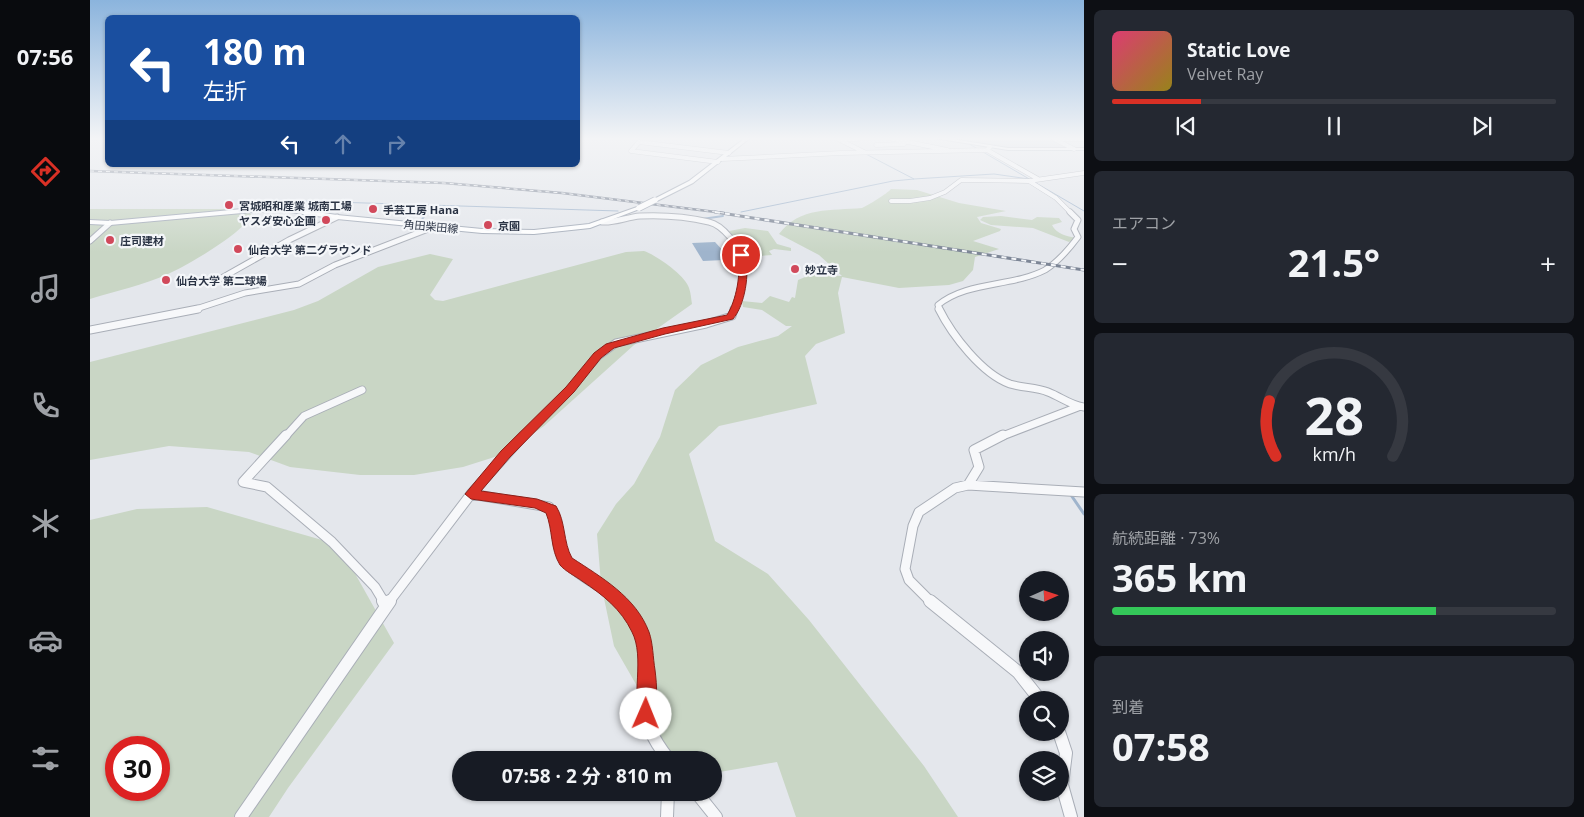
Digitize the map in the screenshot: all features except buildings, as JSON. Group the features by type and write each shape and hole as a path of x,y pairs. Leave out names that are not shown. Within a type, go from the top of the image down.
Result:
{"main road":[{"name":"角田柴田線","path":"90,222 110,222 266,208 337,218 436,226 534,232 565,230 602,222 639,208 699,176"}],"street":[{"path":"1033,176 1038,179"},
{"path":"891,201 912,202 939,194 947,190 952,183 961,180 1029,181 1060,176"},
{"path":"1029,181 1056,198 1078,220 1074,229 1081,234 1067,250 1044,270 946,298 938,305 940,311 970,353 989,372 1013,384 1048,392 1081,407"},
{"path":"241,817 386,606 471,494 505,454 570,389 598,356 610,346 663,331 724,320 733,313 741,284 743,263 735,246 717,225 710,222 652,216 630,218 616,223 602,222"},
{"path":"218,280 289,240 337,218"},
{"path":"90,241 110,222"},
{"path":"90,330 168,316 203,308 245,293 300,284 335,265 436,226"},
{"path":"362,390 304,416 243,482 267,487 332,542 375,587 386,606"},
{"path":"968,485 979,467 974,454 977,448 1081,407"},
{"path":"1033,691 1018,672 925,598 910,580 905,569 913,526 919,512 955,488 968,485 1084,492"},
{"path":"471,494 549,507 554,514 561,552 566,562 607,590 630,613 642,633 646,653 646,714 661,751"},
{"path":"1062,741 1066,753 1062,785 1071,817"},
{"path":"667,817 668,801"},
{"path":"703,801 716,817"}],"green space":[{"path":"891,189 917,190 959,203 1006,211 977,217 981,223 1001,229 973,241 999,249 975,257 973,270 963,281 949,285 899,288 842,277 838,293 845,333 816,344 805,356 817,404 719,426 689,454 715,541 768,574 809,620 924,766 958,817 796,817 777,762 722,772 722,751 661,751 649,707 614,646 601,584 597,534 616,504 634,484 660,437 675,390 701,365 738,347 778,336 792,326 786,326 762,310 743,307 742,301 762,303 770,296 789,302 792,297 795,298 798,280 810,275 842,276 819,255 779,234 787,225 806,214 828,210 862,208"},
{"path":"90,209 240,209 251,214 247,221 227,239 177,270 149,281 90,299"},
{"path":"1001,216 1032,220 1037,217 1059,218 1062,222 1052,225 1056,231 1076,238 1069,242 1033,228 991,225 980,220 983,217"},
{"path":"745,228 768,231 777,244 791,248 791,251 774,249 769,251 772,255 747,257 729,231"},
{"path":"644,251 663,261 687,283 692,304 634,345 544,426 504,454 463,467 414,475 360,475 290,467 249,452 169,446 90,460 90,362 294,310 318,301 378,267 430,254 453,259 430,295 435,300 443,301 626,252"},
{"path":"207,507 343,546 348,561 394,643 269,817 90,817 90,520 137,509"}],"water":[{"path":"715,242 725,253 724,260 703,261 692,243"}],"waterway":[{"path":"908,176 914,179"},
{"path":"914,179 960,176"},
{"path":"1009,176 1029,179"},
{"path":"1024,176 1084,211"},
{"path":"741,212 893,181 914,179"},
{"path":"271,200 432,205"},
{"path":"426,213 432,205"},
{"path":"432,205 618,211"},
{"path":"421,221 427,212"},
{"path":"702,219 723,216"},
{"path":"1071,495 1084,514"}],"railway":[{"path":"241,176 444,183 562,193 724,213"},
{"path":"715,212 1084,270"}],"place":[{"name":"宮城昭和産業 城南工場","path":"229,205"},
{"name":"手芸工房 Hana","path":"373,209"},
{"name":"ヤスダ安心企画","path":"326,220"},
{"name":"京園","path":"488,225"},
{"name":"庄司建材","path":"110,240"},
{"name":"仙台大学 第二グラウンド","path":"238,249"},
{"name":"妙立寺","path":"795,269"},
{"name":"仙台大学 第二球場","path":"166,280"}],"route":[{"path":"646,714 646,653 642,633 625,606 607,590 566,562 561,552 556,520 552,510 549,507 537,504 471,494 505,454 570,389 588,366 610,346 663,331 730,318 741,284 743,263 741,255"}]}
